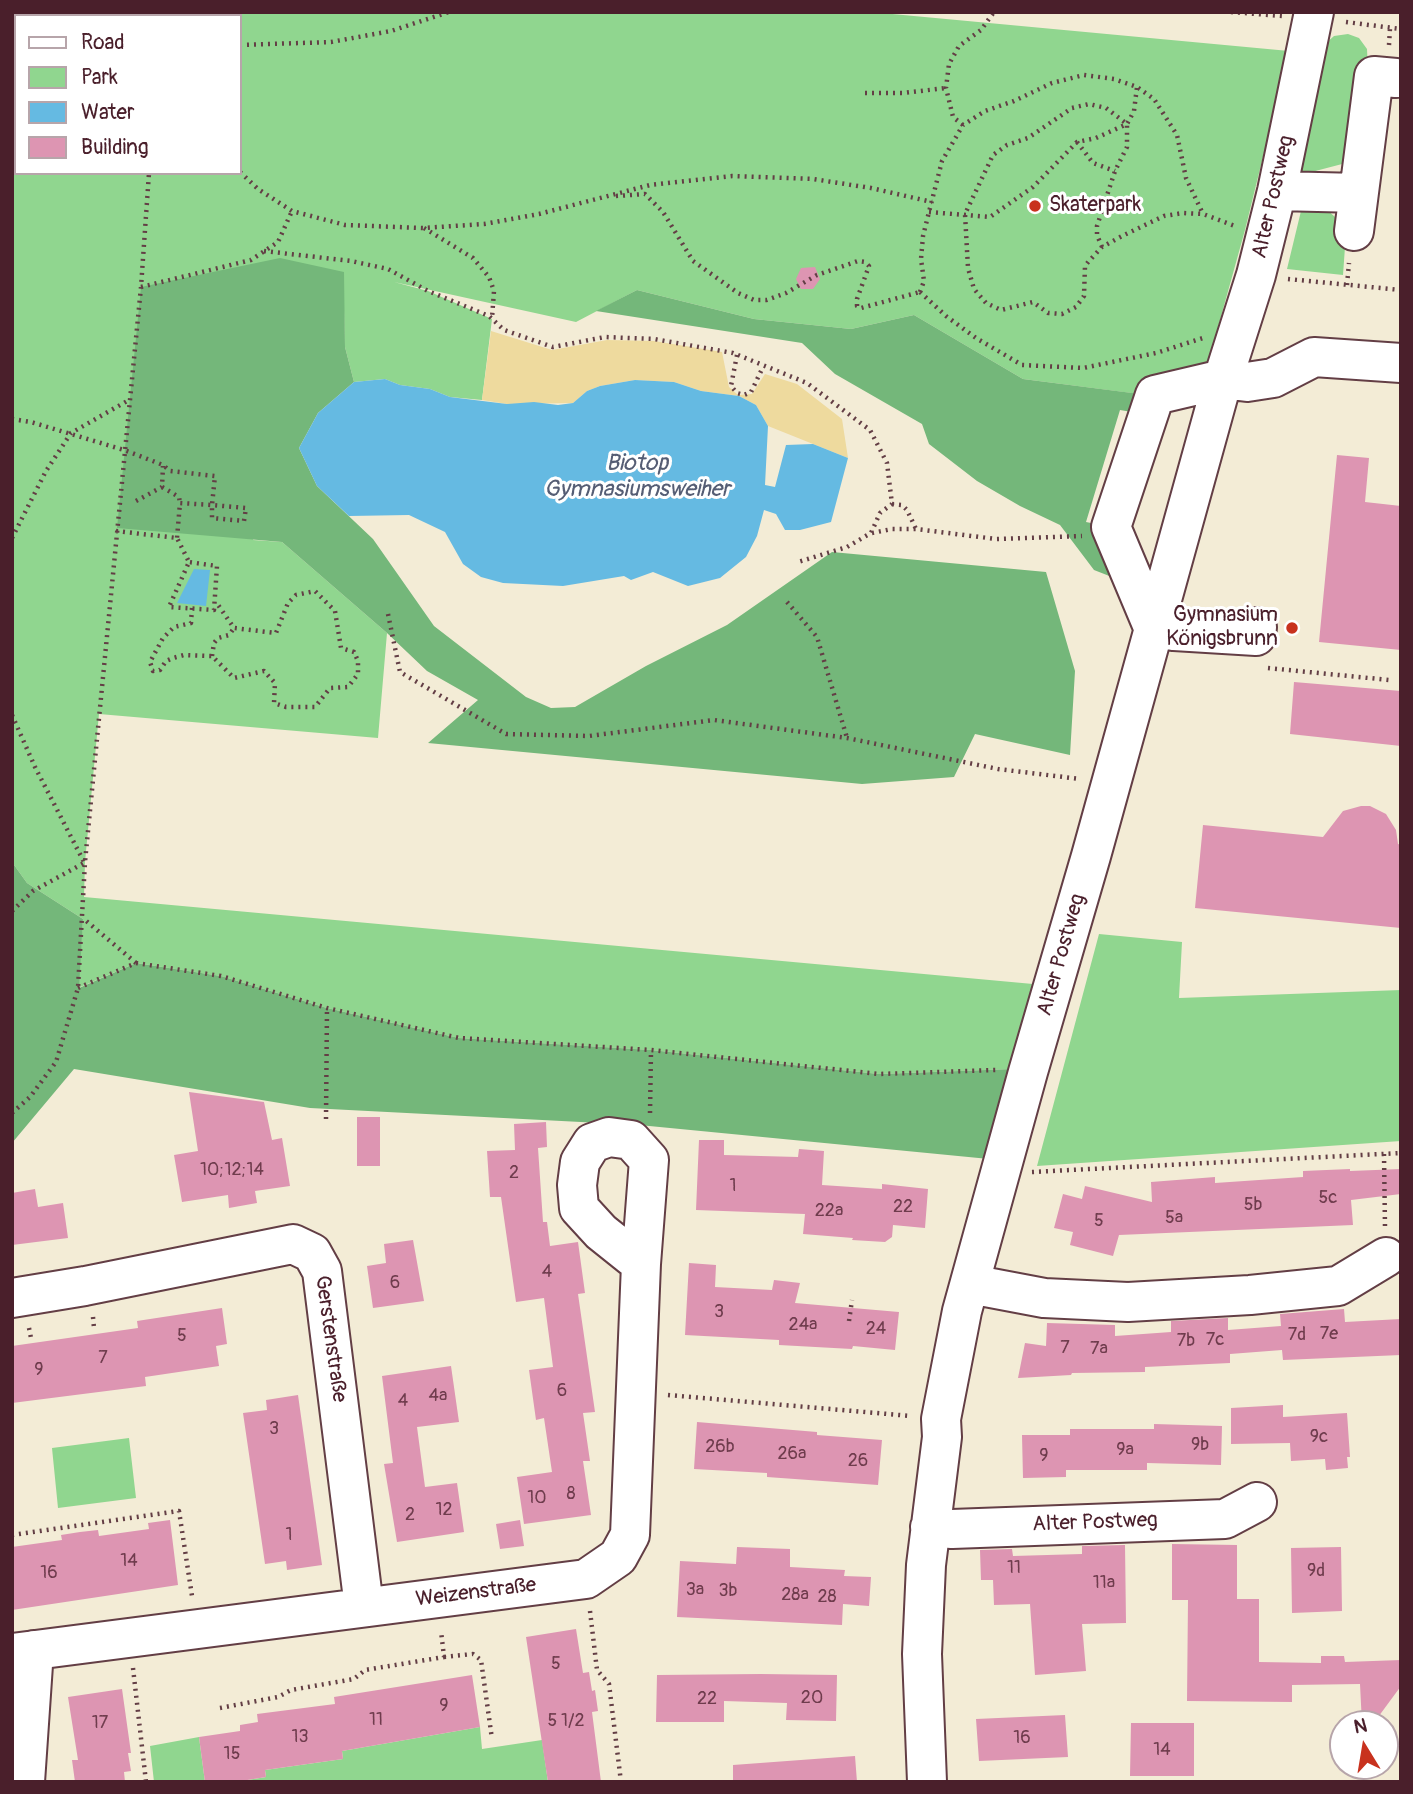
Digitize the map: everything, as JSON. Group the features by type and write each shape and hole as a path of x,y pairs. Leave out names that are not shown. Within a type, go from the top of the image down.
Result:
{"street":[{"name":"Alter Postweg","path":"927,1782 922,1654 930,1527 942,1437 941,1419 962,1311 1028,1072 1125,771 1153,626 1223,379 1256,275 1277,191 1314,15"},
{"path":"1352,248 1359,193 1376,156 1374,76 1396,78"},
{"path":"1277,191 1359,193"},
{"path":"1257,627 1256,636 1174,631 1153,626 1111,527 1155,395 1223,379 1247,382 1273,378 1314,357 1401,363"},
{"path":"641,1264 601,1232 579,1208 577,1185 580,1161 592,1143 609,1137 631,1140 649,1160"},
{"name":"Weizenstraße","path":"25,1782 23,1651 586,1579 618,1557 630,1535 641,1264 649,1160"},
{"name":"Gerstenstraße","path":"12,1298 293,1244 312,1253 322,1271 364,1607"},
{"path":"970,1284 1044,1297 1128,1302 1224,1296 1338,1286 1386,1257"},
{"name":"Alter Postweg","path":"930,1527 952,1529 1225,1518 1256,1502"}],"path":[{"path":"242,45 331,42 391,31 449,12"},
{"path":"963,125 953,117 946,88 949,64 959,46 981,30 995,12"},
{"path":"1231,12 1314,15 1401,29"},
{"path":"920,292 924,281 921,259 923,236 942,160 963,125 985,111 1052,83 1084,75 1114,79 1137,88 1154,99 1177,135 1186,178 1203,214 1164,216 1102,247 1086,266 1084,296 1076,307 1062,314 1048,313 1032,302 1001,310 986,303 974,289 968,268 965,214 993,155 1007,145 1028,138 1072,108 1089,104 1106,108 1127,124"},
{"path":"865,93 903,93 946,88"},
{"path":"1102,247 1097,226 1115,171 1127,147 1127,124 1134,111 1137,88"},
{"path":"929,212 990,216 1033,187 1077,142 1096,138 1127,124"},
{"path":"1077,142 1093,163 1115,171"},
{"path":"242,174 258,189 292,211 345,225 423,228 484,224 539,214 650,185 732,176 813,179 871,188 932,202"},
{"path":"12,1113 30,1097 56,1062 78,988 85,862 141,287 149,175"},
{"path":"604,196 645,194 663,212 693,261 738,293 754,300 767,300 786,293 817,275 858,261 869,266 857,299 861,308 920,292"},
{"path":"141,287 251,260 278,242 292,211"},
{"path":"423,228 473,258 489,277 494,291 492,319"},
{"path":"1347,285 1352,248"},
{"path":"264,251 351,261 388,269 428,292 492,319 504,330 553,347 605,337 654,339 718,349 807,383 870,430 887,464 892,504"},
{"path":"1256,275 1401,290"},
{"path":"920,292 956,323 1023,365 1083,368 1156,353 1220,333 1236,336"},
{"path":"737,355 731,386 737,393 744,395 751,391 763,367"},
{"path":"12,538 46,471 71,433 129,400"},
{"path":"12,419 71,433 124,450 163,465 170,471 215,476 212,505 212,518 244,521 246,508 212,505 180,503"},
{"path":"162,487 163,465"},
{"path":"136,501 162,487"},
{"path":"162,487 179,497 177,538 189,562"},
{"path":"871,533 880,513 892,504 902,505 907,510 916,529"},
{"path":"798,562 847,547 871,533 892,529 916,529 996,540 1091,536 1127,565"},
{"path":"117,531 177,538"},
{"path":"189,562 217,566 214,610 169,607 189,562"},
{"path":"192,608 191,623 174,627 163,638 150,662 153,671 160,670 166,661 184,655 212,656 234,678 264,671 275,684 274,703 286,707 315,707 330,688 348,687 358,674 358,661 354,652 341,648 335,611 315,591 296,595 289,603 276,633 234,628 216,602"},
{"path":"787,603 817,636 847,737"},
{"path":"387,614 400,672 506,734 589,736 714,720 847,737 998,769 1125,771"},
{"path":"212,656 214,643 218,638 229,635 234,628"},
{"path":"1264,667 1389,680"},
{"path":"12,715 35,767 85,862"},
{"path":"12,911 33,891 85,862"},
{"path":"83,919 136,963 221,976 327,1008 459,1038 650,1050 879,1074 1012,1069 1028,1072"},
{"path":"78,988 136,963"},
{"path":"326,1119 327,1008"},
{"path":"649,1160 650,1050"},
{"path":"1000,1173 1401,1153"},
{"path":"1384,1154 1386,1257"},
{"path":"849,1321 852,1300"},
{"path":"636,1392 941,1419"},
{"path":"12,1535 179,1511 197,1628"},
{"path":"586,1579 597,1671 609,1684 621,1782"},
{"path":"436,1599 444,1657"},
{"path":"129,1637 146,1782"},
{"path":"220,1708 278,1697 290,1690 354,1679 365,1671 473,1654 481,1660 492,1739"}],"green space":[{"path":"12,12 154,12 14,14 14,175 242,175 242,14 161,12 871,12 1289,51 1245,230 1197,403 1023,379 914,315 851,329 754,319 637,290 576,322 394,282 428,291 492,319 482,400 450,397 430,389 400,385 385,379 354,382 345,347 343,272 253,540 282,542 387,633 378,738 99,714 84,897 1033,984 1012,1069 879,1074 651,1050 459,1038 327,1008 221,976 136,963 78,988 83,919 27,883 12,862"},
{"path":"1348,34 1359,38 1367,49 1368,70 1346,163 1300,175 1325,44 1334,36"},
{"path":"1326,209 1343,224 1346,233 1343,275 1287,269 1301,211"},
{"path":"280,258 344,272 345,347 354,382 318,413 299,448 317,486 373,539 434,626 526,697 551,708 575,707 646,666 727,625 832,552 1046,572 1075,671 1070,755 975,734 954,777 862,784 428,743 478,700 427,671 282,542 117,528 141,287"},
{"path":"637,290 754,319 851,329 914,315 1023,379 1140,394 1144,414 1120,410 1086,522 1111,527 1117,579 1094,570 1060,525 977,481 929,444 922,424 835,374 802,343 596,311"},
{"path":"12,862 27,883 83,919 79,988 136,963 221,976 327,1008 459,1038 651,1050 879,1074 1012,1069 989,1159 639,1125 310,1108 74,1069 12,1143"},
{"path":"1099,934 1182,942 1179,998 1401,990 1401,1141 1037,1166"},
{"path":"129,1438 136,1498 58,1508 52,1448"},
{"path":"480,1727 482,1749 542,1740 548,1782 235,1782 266,1777 265,1770 343,1759 342,1751"},
{"path":"199,1737 205,1782 154,1782 150,1746"}],"sand":[{"path":"491,331 552,350 607,340 654,341 722,352 729,387 738,395 752,394 765,374 797,384 842,419 848,458 768,426 756,405 739,396 701,391 674,382 635,380 600,386 587,391 573,403 507,404 482,400"}],"water":[{"name":"Biotop Gymnasiumsweiher","path":"385,379 400,385 430,389 450,397 507,404 534,402 558,405 573,403 587,391 600,386 635,380 674,382 701,391 739,396 756,405 768,426 765,485 775,487 786,445 813,444 848,458 831,522 800,530 785,530 776,514 764,510 757,536 746,557 720,578 688,586 653,572 631,580 624,576 563,586 503,583 481,577 463,564 445,532 409,515 349,516 317,486 299,448 318,413 354,382"},
{"path":"194,569 210,570 206,606 177,603"}],"building":[{"path":"815,267 820,279 813,289 801,289 796,279 801,268"},
{"path":"1337,455 1369,458 1365,502 1401,506 1401,650 1319,642"},
{"path":"1294,682 1401,691 1401,746 1290,734"},
{"path":"1370,806 1386,814 1396,830 1398,844 1401,845 1401,928 1195,908 1203,825 1323,837 1343,811"},
{"path":"189,1092 264,1102 272,1140 282,1138 290,1186 255,1191 257,1203 229,1208 228,1195 182,1202 174,1155 198,1151"},
{"path":"357,1117 380,1117 380,1166 357,1166"},
{"path":"546,1122 547,1147 538,1148 543,1222 547,1222 550,1246 578,1242 585,1293 578,1294 595,1412 583,1413 590,1461 583,1461 591,1515 524,1524 517,1477 552,1472 544,1418 536,1420 529,1370 553,1367 544,1298 516,1302 501,1197 490,1197 487,1151 515,1150 514,1124"},
{"path":"699,1140 724,1140 724,1155 798,1157 799,1149 824,1151 822,1185 882,1189 882,1184 928,1189 925,1228 893,1225 892,1237 885,1242 852,1240 853,1238 803,1234 805,1214 696,1210"},
{"path":"1401,1169 1401,1194 1351,1200 1353,1225 1119,1235 1113,1256 1070,1245 1073,1232 1054,1228 1063,1194 1082,1199 1085,1186 1152,1202 1151,1182 1215,1177 1215,1183 1303,1177 1303,1171"},
{"path":"35,1189 38,1207 63,1203 68,1238 12,1245 12,1193"},
{"path":"413,1240 424,1301 373,1308 367,1266 386,1263 384,1244"},
{"path":"689,1263 716,1265 715,1287 772,1290 774,1280 800,1283 795,1303 899,1312 895,1350 853,1346 852,1349 779,1345 779,1340 685,1335"},
{"path":"222,1308 227,1344 216,1346 219,1366 145,1377 146,1386 12,1403 12,1346 138,1328 137,1321"},
{"path":"1344,1309 1345,1322 1401,1319 1401,1355 1283,1360 1282,1350 1230,1354 1230,1363 1145,1367 1145,1372 1072,1373 1018,1378 1025,1343 1046,1346 1047,1323 1115,1325 1115,1336 1171,1332 1171,1321 1228,1318 1228,1330 1281,1326 1280,1314"},
{"path":"451,1366 459,1422 417,1427 425,1487 457,1483 464,1532 397,1542 384,1464 393,1463 382,1376"},
{"path":"298,1395 322,1565 287,1570 286,1561 265,1564 243,1413 267,1410 266,1400"},
{"path":"1283,1405 1283,1417 1347,1413 1350,1457 1347,1457 1348,1468 1326,1470 1325,1459 1291,1461 1290,1443 1231,1444 1231,1408"},
{"path":"697,1422 882,1440 878,1485 767,1477 767,1473 694,1469"},
{"path":"1154,1424 1222,1426 1221,1465 1147,1463 1147,1470 1066,1470 1066,1477 1023,1478 1022,1435 1070,1435 1070,1429 1154,1429"},
{"path":"170,1520 178,1585 12,1610 12,1547 62,1540 61,1535 80,1532 98,1530 99,1536 149,1529 148,1523"},
{"path":"520,1520 524,1546 500,1549 496,1524"},
{"path":"1172,1544 1237,1545 1237,1599 1259,1599 1259,1662 1321,1663 1321,1656 1344,1656 1345,1662 1401,1660 1401,1686 1383,1710 1361,1710 1360,1684 1292,1685 1292,1702 1187,1701 1188,1600 1172,1600"},
{"path":"1125,1545 1126,1623 1082,1624 1086,1671 1035,1675 1030,1604 994,1605 993,1580 981,1580 980,1550 1012,1549 1013,1556 1082,1554 1082,1546"},
{"path":"737,1547 790,1549 790,1567 845,1570 844,1576 871,1577 869,1606 843,1604 842,1625 677,1617 680,1561 736,1564"},
{"path":"1341,1547 1342,1611 1292,1613 1291,1548"},
{"path":"576,1629 583,1673 589,1672 592,1691 595,1690 598,1711 592,1712 601,1782 548,1782 526,1637"},
{"path":"472,1675 480,1727 342,1751 343,1759 265,1770 266,1777 235,1782 205,1782 199,1737 240,1731 240,1725 258,1722 257,1714 335,1704 334,1697"},
{"path":"657,1675 837,1675 836,1721 786,1720 787,1703 724,1701 724,1722 656,1722"},
{"path":"122,1689 131,1771 124,1772 125,1782 75,1782 72,1760 78,1760 68,1697"},
{"path":"1065,1715 1068,1757 979,1761 976,1719"},
{"path":"1131,1723 1194,1723 1194,1776 1130,1776"},
{"path":"855,1756 857,1782 733,1782 733,1765"}],"place":[{"name":"Skaterpark","path":"1035,206"},
{"name":"Gymnasium Königsbrunn","path":"1292,628"}]}
